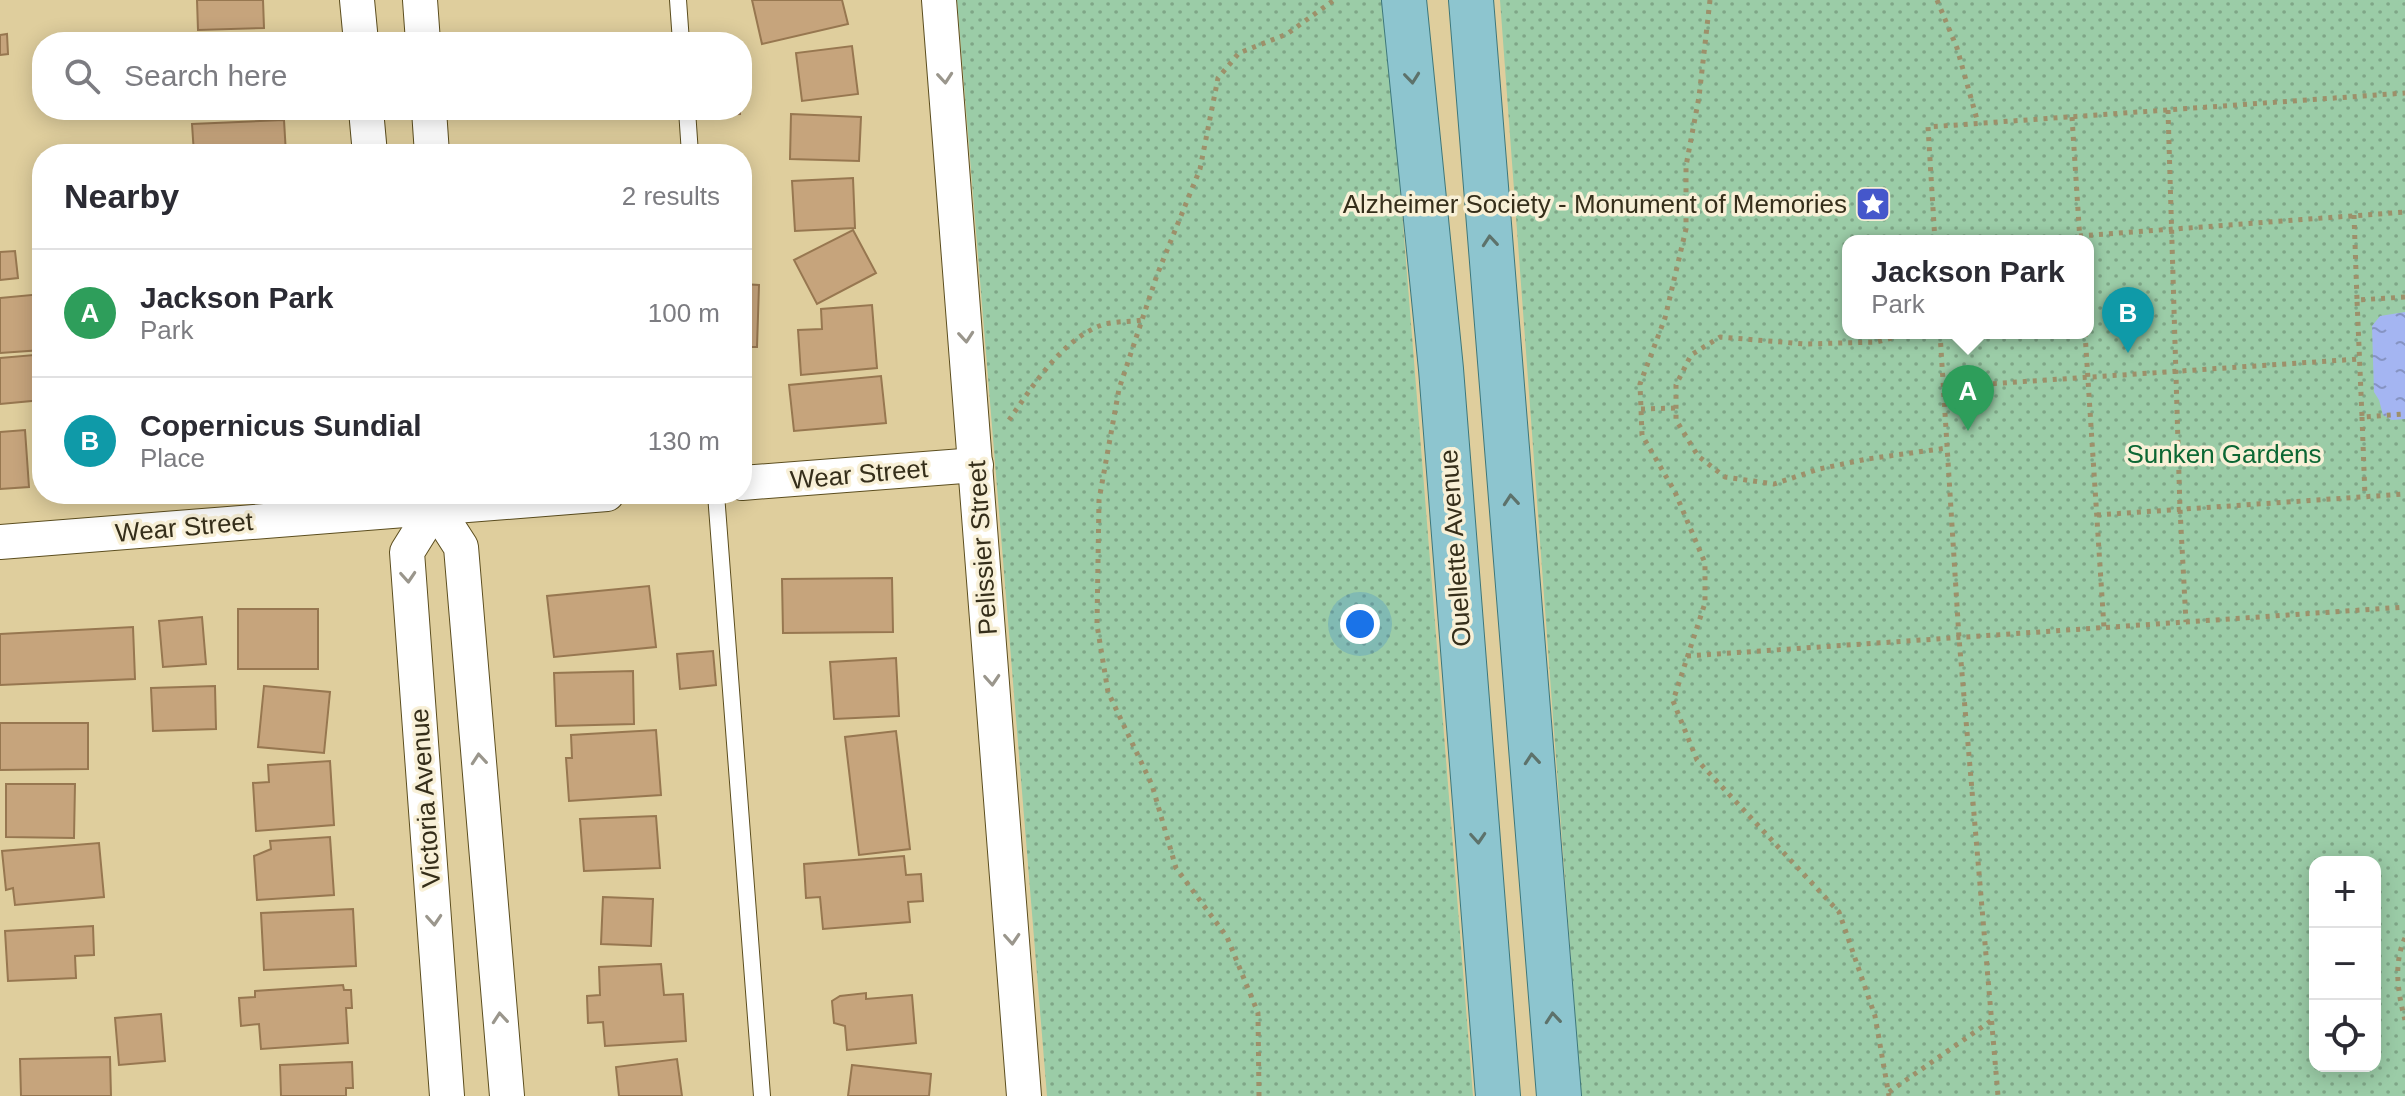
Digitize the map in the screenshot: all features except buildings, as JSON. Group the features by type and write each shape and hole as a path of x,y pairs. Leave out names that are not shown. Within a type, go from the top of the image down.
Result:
{"main road":[{"name":"Ouellette Avenue","path":"1404,0 1441,369 1498,1096"},
{"path":"1471,0 1559,1096"}],"street":[{"path":"357,0 360,32"},
{"path":"420,0 422,32"},
{"name":"Pelissier Street","path":"939,0 1024,1096"},
{"path":"367,120 369,144"},
{"path":"430,120 431,144"},
{"name":"Wear Street","path":"752,482 976,465"},
{"name":"Wear Street","path":"0,542 374,504"},
{"name":"Victoria Avenue","path":"430,504 407,552 447,1096"},
{"path":"436,504 461,547 507,1096"}],"lane":[{"path":"678,0 680,32"},
{"path":"688,120 689,144"},
{"path":"717,504 762,1096"}],"path":[{"path":"1259,1096 1258,1013 1227,937 1176,868 1152,785 1108,692 1097,625 1099,500 1119,389 1157,275 1200,169 1218,78 1239,53 1287,34 1334,0"},
{"path":"1710,0 1699,97 1686,166 1686,229 1665,318 1640,384 1642,435 1675,492 1705,563 1705,603 1673,701 1697,760 1839,912 1875,1016 1889,1094 1992,1020"},
{"path":"1937,0 1957,48 1978,123"},
{"path":"1935,235 1928,127 2405,93"},
{"path":"2168,110 2186,622"},
{"path":"2072,117 2080,235"},
{"path":"2094,237 2405,212"},
{"path":"2354,215 2365,497"},
{"path":"2357,300 2405,297"},
{"path":"1003,427 1068,346 1100,326 1142,320"},
{"path":"1888,339 1805,344 1720,337 1691,355 1676,385 1676,420 1698,456 1725,477 1774,484 1819,469 1867,459 1947,448"},
{"path":"1940,339 1959,638 1998,1096"},
{"path":"2085,339 2104,628"},
{"path":"1943,387 2359,359"},
{"path":"1641,409 1676,408"},
{"path":"2362,417 2405,414"},
{"path":"2097,515 2405,494"},
{"path":"1687,656 2405,607"},
{"path":"2405,938 2400,948 2397,989 2405,1020"}],"green space":[{"path":"957,0 1383,0 1473,1096 1047,1096"},
{"name":"Sunken Gardens","path":"1500,0 2405,0 2405,1096 1581,1096"}],"water":[{"path":"2405,312 2405,419 2392,420 2383,415 2374,392 2372,326 2380,316"}],"place":[{"name":"Alzheimer Society - Monument of Memories","path":"1873,204"},
{"name":"Copernicus Sundial","path":"2128,353"},
{"name":"Jackson Park","path":"1968,431"}]}
